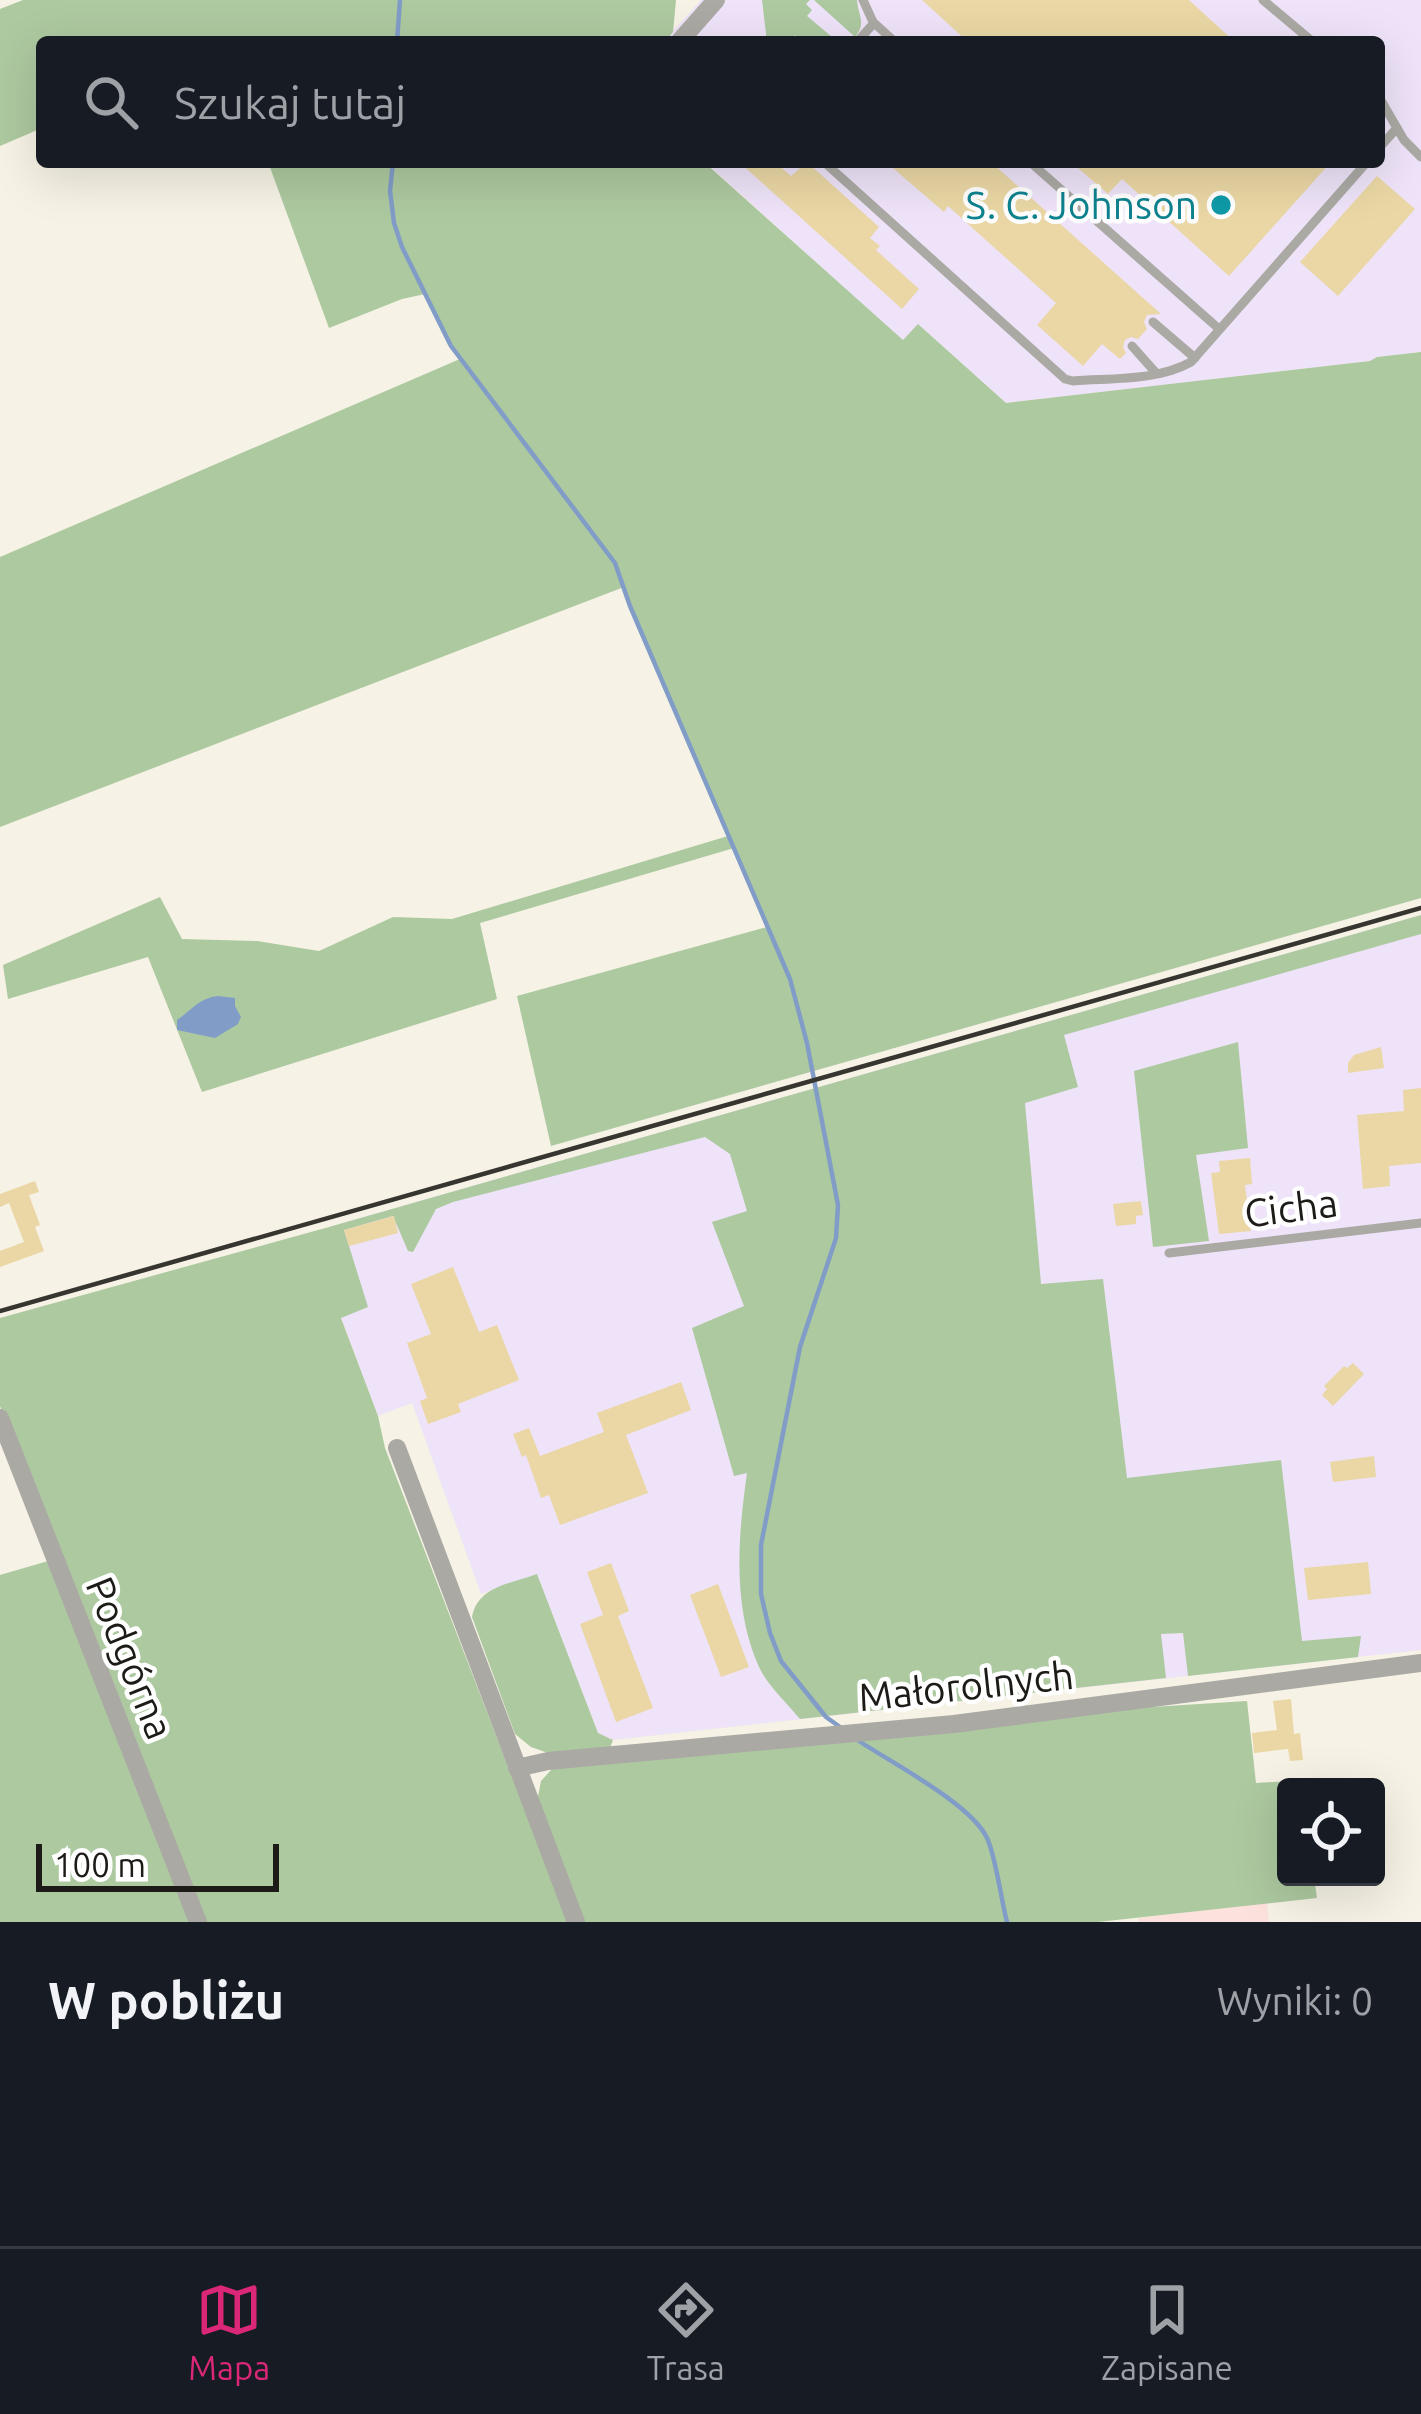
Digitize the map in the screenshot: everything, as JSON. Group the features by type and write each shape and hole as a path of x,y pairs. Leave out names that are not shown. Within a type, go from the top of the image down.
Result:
{"street":[{"path":"684,36 716,0"},
{"name":"Podgórna","path":"0,1418 198,1922"},
{"path":"397,1448 576,1922"},
{"name":"Małorolnych","path":"518,1768 548,1761 954,1724 1421,1663"}],"lane":[{"path":"863,0 874,23 889,36"},
{"path":"1263,0 1306,36"},
{"path":"862,36 874,23"},
{"path":"1385,107 1404,140 1421,157"},
{"path":"1385,141 1397,128"},
{"path":"831,168 1065,379 1073,381 1173,370 1195,358 1361,168"},
{"path":"1037,168 1217,328"},
{"path":"1153,322 1195,358"},
{"path":"1132,346 1156,373"},
{"name":"Cicha","path":"1168,1253 1421,1223"}],"shaded area":[{"name":"S. C. Johnson","path":"701,0 1421,0 1421,352 1006,403 919,325 903,341 712,168 1385,168 1385,36 668,36"},
{"path":"1421,915 1421,1650 613,1740 598,1733 537,1574 481,1594 412,1403 378,1416 341,1317 329,1227"},
{"path":"1267,1903 1269,1922 1139,1922 1138,1918"}],"green space":[{"path":"23,0 676,0 670,36 36,36 36,131 0,146 0,9"},
{"path":"762,0 810,0 806,4 812,10 807,16 831,36 795,35 766,36"},
{"path":"814,0 857,0 861,23 854,36"},
{"path":"270,168 711,168 903,340 918,324 1006,403 1421,352 1421,898 551,1146 517,996 767,927 734,848 480,923 497,999 202,1092 148,957 8,999 3,965 160,897 182,939 257,941 319,951 393,917 452,919 728,836 624,587 0,827 0,557 460,359 425,294 329,328"},
{"path":"1421,915 1421,934 1064,1035 1078,1087 1025,1103 1041,1284 1103,1279 1127,1478 1281,1460 1302,1641 1361,1636 1358,1657 1188,1676 1183,1633 1161,1634 1166,1678 800,1719 772,1688 750,1644 740,1571 747,1473 734,1476 692,1328 744,1306 712,1222 747,1211 730,1154 705,1137 453,1202 436,1209 413,1252 408,1251 393,1216 344,1230 368,1307 341,1318 378,1416 385,1448 568,1922 0,1922 0,1575 55,1559 0,1406 0,1318"},
{"path":"1238,1042 1248,1148 1196,1155 1209,1241 1153,1247 1134,1071"},
{"path":"537,1574 598,1733 613,1740 610,1748 548,1753 515,1734 472,1617 488,1592"},
{"path":"1247,1701 1256,1783 1277,1782 1277,1886 1315,1886 1317,1898 1098,1922 584,1922 537,1802 541,1781 552,1769 1072,1712"}],"water":[{"path":"218,996 235,998 241,1017 238,1024 215,1038 177,1030 177,1020"}],"building":[{"path":"922,0 1189,0 1228,36 961,36"},
{"path":"746,168 782,168 791,176 800,168 814,168 879,227 870,238 880,246 876,250 919,289 902,309"},
{"path":"893,168 998,168 1161,314 1147,315 1147,329 1138,339 1125,340 1126,353 1120,359 1102,344 1083,366 1037,325 1056,303 948,206 944,212"},
{"name":"S. C. Johnson","path":"1078,168 1326,168 1229,276 1122,179 1108,194"},
{"path":"1377,176 1415,209 1338,296 1300,262"},
{"path":"1381,1047 1384,1068 1348,1073 1354,1055"},
{"path":"1421,1088 1421,1163 1389,1166 1390,1186 1363,1189 1357,1115 1404,1111 1403,1090"},
{"path":"1250,1158 1252,1184 1245,1185 1251,1231 1219,1234 1211,1173 1220,1172 1219,1161"},
{"path":"35,1181 39,1192 29,1195 44,1251 0,1267 0,1251 24,1242 9,1203 0,1207 0,1194"},
{"path":"1141,1201 1143,1215 1136,1216 1136,1224 1116,1226 1113,1204"},
{"path":"394,1216 398,1233 349,1246 344,1230"},
{"path":"453,1267 479,1332 497,1325 519,1380 458,1404 461,1412 428,1424 420,1401 427,1398 407,1343 431,1334 411,1284"},
{"path":"1353,1363 1364,1374 1333,1406 1322,1395 1324,1386"},
{"path":"681,1382 691,1410 626,1435 648,1493 560,1525 549,1495 541,1498 513,1434 529,1428 540,1456 604,1432 597,1413"},
{"path":"1374,1456 1376,1477 1333,1482 1330,1462"},
{"path":"1368,1562 1371,1594 1308,1600 1304,1568"},
{"path":"611,1563 629,1611 618,1616 653,1708 616,1722 580,1624 603,1615 587,1572"},
{"path":"718,1584 749,1667 721,1677 690,1595"},
{"path":"1291,1699 1294,1734 1300,1733 1303,1760 1290,1761 1288,1749 1254,1753 1252,1733 1277,1730 1273,1701"}],"waterway":[{"path":"397,36 400,0"},
{"path":"392,168 390,191 402,247 451,346 615,563 790,979 838,1205 836,1238 800,1347 761,1545 761,1594 781,1661 826,1717 840,1727"},
{"path":"859,1741 948,1798 978,1825 990,1846 1007,1922"}],"railway":[{"path":"0,1311 1421,908"}],"place":[{"name":"S. C. Johnson","path":"1221,205"}]}
